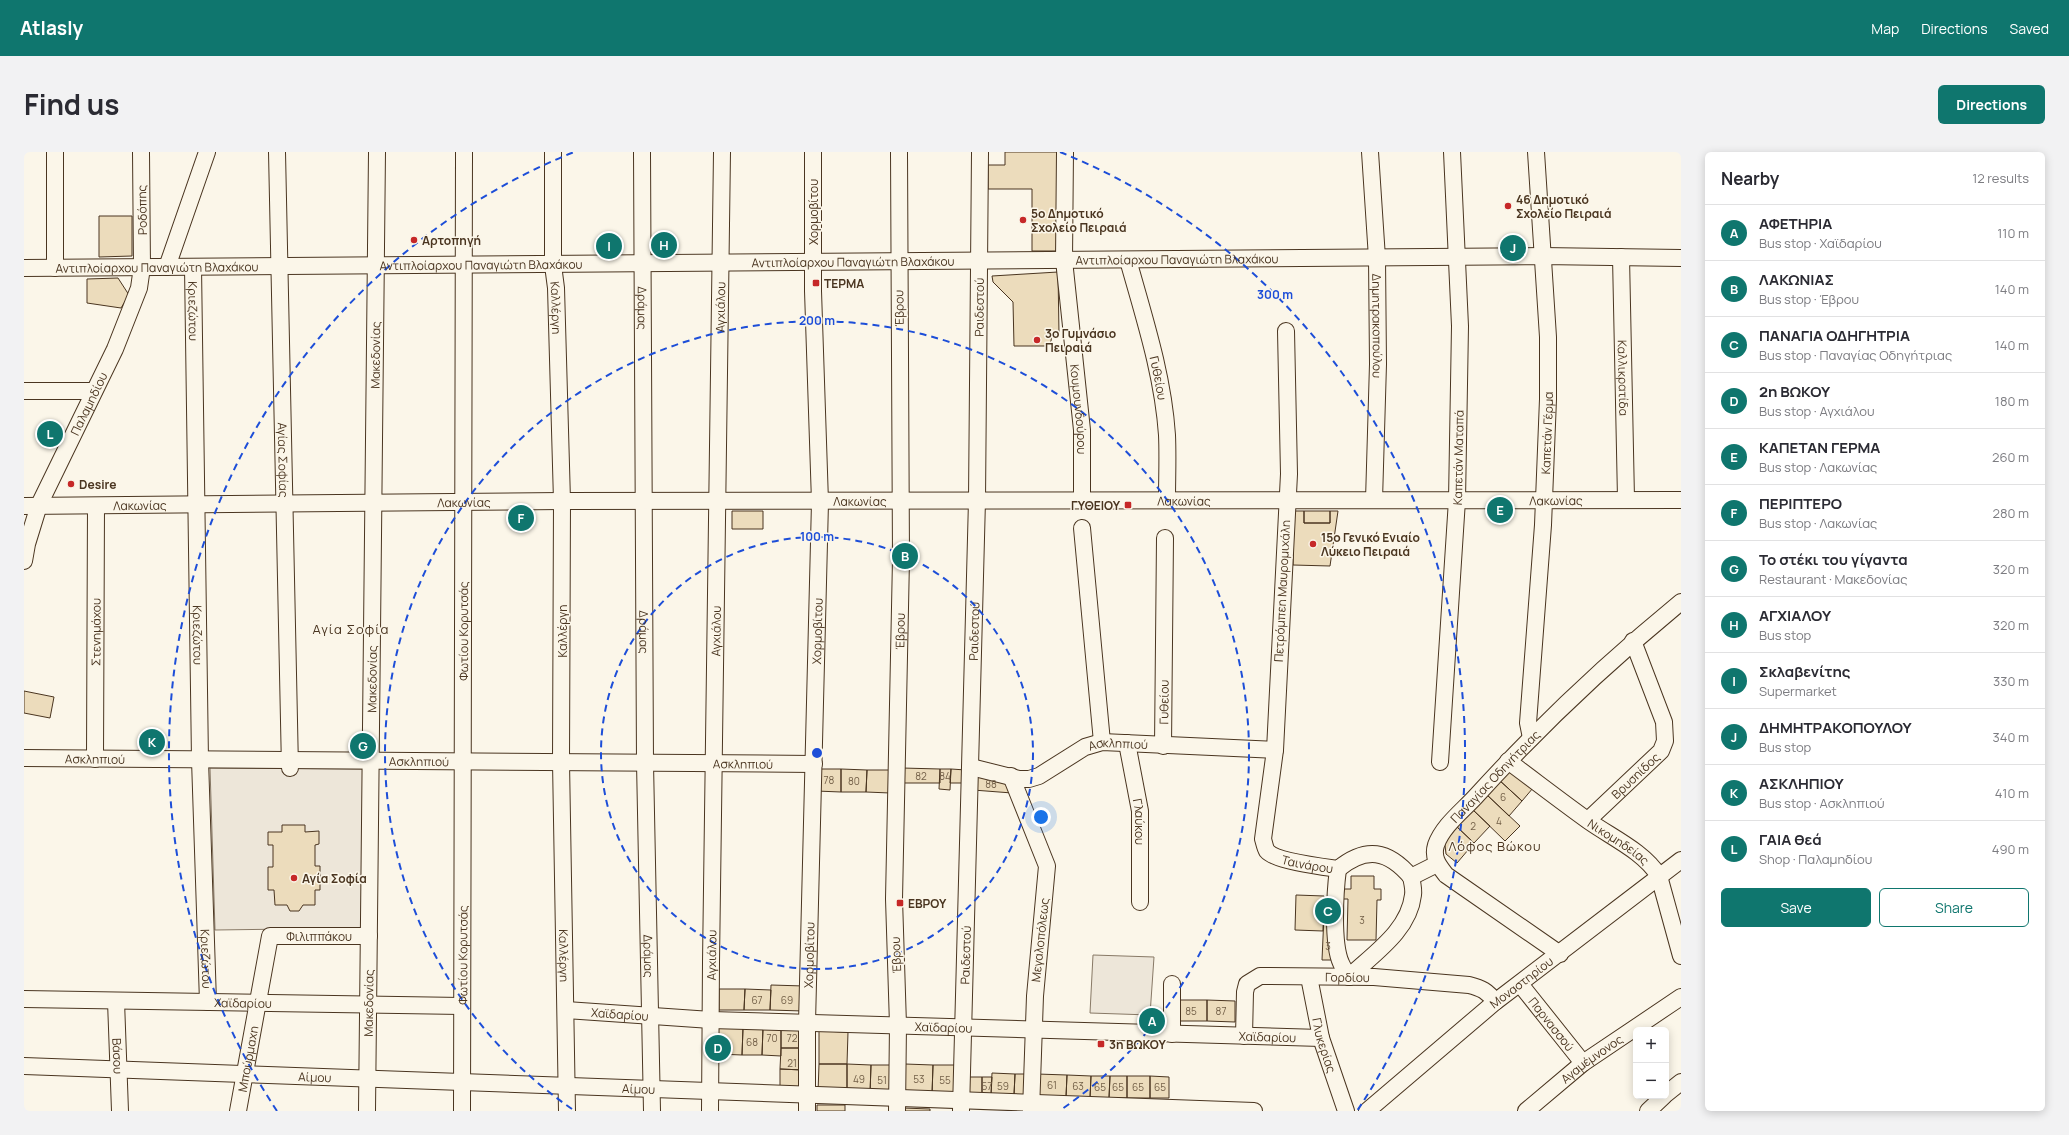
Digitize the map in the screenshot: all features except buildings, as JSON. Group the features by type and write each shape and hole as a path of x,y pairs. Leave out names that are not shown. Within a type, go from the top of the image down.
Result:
{"street":[{"path":"55,152 55,268"},
{"name":"Ροδόπης","path":"141,152 142,267"},
{"path":"166,267 207,152"},
{"name":"Αγίας Σοφίας","path":"278,152 290,764"},
{"name":"Μακεδονίας","path":"367,1111 377,152"},
{"name":"Φωτίου Κορυτσάς","path":"462,1111 464,152"},
{"name":"Καλλέργη","path":"553,152 553,265 556,288 562,501 561,762 567,1111"},
{"name":"Δράμας","path":"642,152 645,501 645,762 652,1111"},
{"name":"Αγχιάλου","path":"710,1111 710,962 722,152"},
{"name":"Χορμοβίτου","path":"807,1111 807,1023 820,502 813,262 813,152"},
{"name":"Έβρου","path":"897,1104 898,1025 894,899 901,501 899,152"},
{"name":"Ραιδεστού","path":"961,1106 977,500 980,152"},
{"name":"Κουμουνδούρου","path":"1065,152 1064,260 1082,430 1082,500"},
{"name":"Δημητρακοπούλου","path":"1370,152 1377,258 1378,364 1374,500"},
{"name":"Καπετάν Ματαπά","path":"1440,762 1457,500 1460,326 1452,152"},
{"name":"Καπετάν Γέρμα","path":"1531,738 1528,723 1543,525 1549,368 1536,152"},
{"name":"Αντιπλοίαρχου Παναγιώτη Βλαχάκου","path":"24,268 463,266 643,263 1542,256 1681,258"},
{"name":"Καλλικρατίδα","path":"1621,257 1626,499"},
{"name":"Γυθείου","path":"1128,260 1146,324 1161,388 1167,436 1167,500"},
{"name":"Παλαμηδίου","path":"24,561 32,506 94,391 126,325 139,288 142,267"},
{"name":"Κριεζώτου","path":"193,267 200,760 208,1002"},
{"name":"Πετρόμπεη Μαυρομιχάλη","path":"1266,851 1263,839 1275,750 1287,500 1289,443 1286,331"},
{"path":"24,391 94,391"},
{"name":"Λακωνίας","path":"32,506 562,501 820,502 977,500 1457,500 1544,498 1681,500"},
{"name":"Στενημάχου","path":"95,759 96,506"},
{"path":"1082,528 1102,742"},
{"name":"Γυθείου","path":"1163,746 1165,538"},
{"name":"Παναγίας Οδηγήτριας","path":"1437,864 1434,855 1441,835 1508,761 1633,641 1681,602"},
{"name":"Βρυσηίδος","path":"1588,820 1661,751 1665,741 1664,722 1633,641"},
{"name":"Ασκληπιού","path":"971,767 1028,779 1039,776 1085,747 1102,742 1275,750"},
{"name":"Γλαύκου","path":"1127,743 1140,811 1140,902"},
{"name":"Ασκληπιού","path":"24,758 200,760 290,764 370,761 462,761 814,764"},
{"name":"Νικομηδείας","path":"1508,761 1644,859 1659,876 1681,956"},
{"name":"Μεγαλοπόλεως","path":"1011,776 1048,866 1039,943 1031,1107"},
{"name":"Ταινάρου","path":"1266,851 1287,860 1338,869 1350,859 1362,854 1388,857 1402,866 1411,877"},
{"name":"Μοναστηρίου","path":"1367,1111 1495,1002 1560,954 1681,860"},
{"path":"1338,869 1336,903 1338,949 1341,963 1349,977 1403,924 1413,894 1411,877 1437,864 1446,875 1560,954"},
{"name":"Φιλιππάκου","path":"270,936 368,936"},
{"name":"Μπούρμαχη","path":"238,1111 243,1074 270,936"},
{"name":"Γορδίου","path":"1244,1036 1245,992 1247,984 1260,976 1374,977 1469,985 1481,988 1490,994 1495,1002"},
{"name":"Γλυκερίας","path":"1309,977 1321,1038 1346,1111"},
{"path":"1172,984 1172,1034"},
{"name":"Παρνασσού","path":"1520,984 1583,1063"},
{"name":"Αγαμέμνονος","path":"1526,1111 1583,1063 1681,997"},
{"name":"Χαϊδαρίου","path":"24,999 462,1006"},
{"name":"Βάσου","path":"116,1001 120,1111"},
{"name":"Χαϊδαρίου","path":"566,1010 710,1020 1321,1038"},
{"name":"Αίμου","path":"24,1066 808,1095 897,1104 1254,1111"},
{"path":"1661,1103 1681,1082"}],"shaded area":[{"path":"210,768 367,769 366,928 215,930"},
{"path":"1093,955 1154,957 1150,1015 1090,1013"}],"place":[{"name":"46 Δημοτικό Σχολείο Πειραιά","path":"1508,206"},
{"name":"5ο Δημοτικό Σχολείο Πειραιά","path":"1023,220"},
{"name":"Αρτοπηγή","path":"414,240"},
{"name":"ΑΓΧΙΑΛΟΥ","path":"664,245"},
{"name":"Σκλαβενίτης","path":"609,246"},
{"name":"ΔΗΜΗΤΡΑΚΟΠΟΥΛΟΥ","path":"1513,248"},
{"name":"ΤΕΡΜΑ","path":"816,283"},
{"name":"3ο Γυμνάσιο Πειραιά","path":"1037,340"},
{"name":"ΓΑΙΑ θεά","path":"50,434"},
{"name":"Desire","path":"71,484"},
{"name":"ΓΥΘΕΙΟΥ","path":"1128,505"},
{"name":"ΚΑΠΕΤΑΝ ΓΕΡΜΑ","path":"1500,510"},
{"name":"ΠΕΡΙΠΤΕΡΟ","path":"521,518"},
{"name":"15ο Γενικό Ενιαίο Λύκειο Πειραιά","path":"1313,544"},
{"name":"ΛΑΚΩΝΙΑΣ","path":"905,556"},
{"name":"ΑΣΚΛΗΠΙΟΥ","path":"152,742"},
{"name":"Το στέκι του γίγαντα","path":"363,746"},
{"name":"Αγία Σοφία","path":"294,878"},
{"name":"ΕΒΡΟΥ","path":"900,903"},
{"name":"ΠΑΝΑΓΙΑ ΟΔΗΓΗΤΡΙΑ","path":"1328,911"},
{"name":"ΑΦΕΤΗΡΙΑ","path":"1152,1021"},
{"name":"3η ΒΩΚΟΥ","path":"1101,1044"},
{"name":"2η ΒΩΚΟΥ","path":"718,1048"}],"district":[{"name":"Αγία Σοφία","path":"351,629"},
{"name":"Λόφος Βώκου","path":"1495,846"}]}
